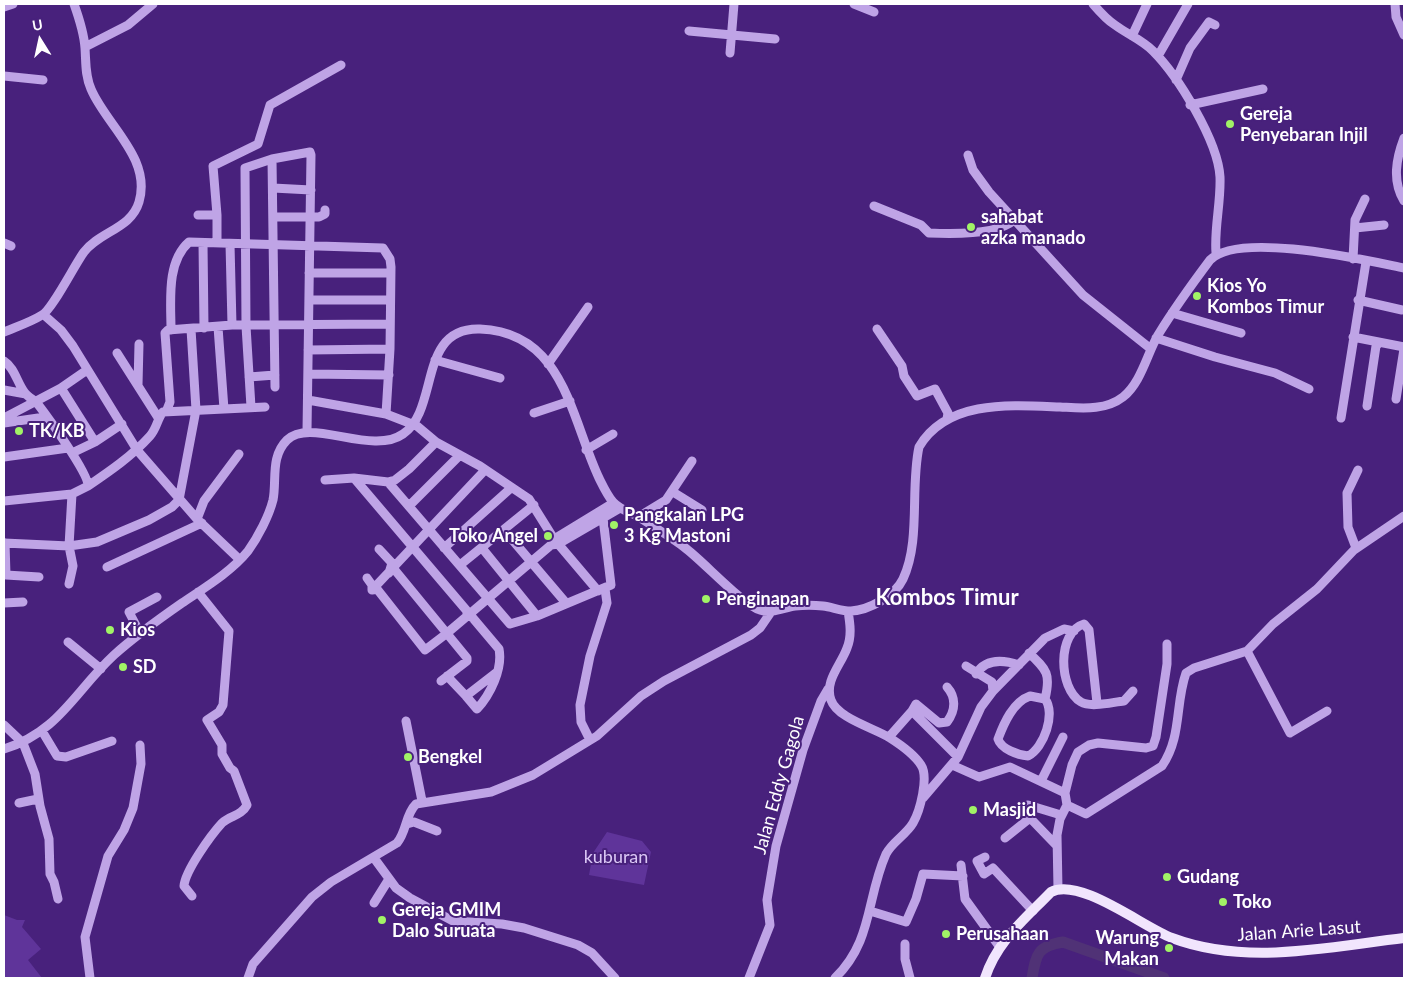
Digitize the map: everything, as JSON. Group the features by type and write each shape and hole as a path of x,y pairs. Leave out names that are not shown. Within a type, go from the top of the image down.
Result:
{"main road":[{"path":"985,978 1000,946 1033,911 1058,889"},
{"name":"Jalan Arie Lasut","path":"1058,889 1070,889 1091,896 1169,937 1213,951 1248,953 1296,951 1404,938"}],"street":[{"path":"4,7 12,4"},
{"path":"4,332 44,315 89,246 124,224 133,215 139,202 140,184 133,157 115,125 91,91 86,72 81,22 74,4"},
{"path":"85,47 128,25 153,4"},
{"path":"730,53 734,4"},
{"path":"854,4 874,12"},
{"path":"4,749 23,743 58,719 101,669 140,634 198,592 248,551 270,510 273,498 274,466 288,438 307,431 365,440 383,440 404,434 412,425 423,400 435,360 446,342 458,333 473,329 486,329 525,342 536,349 562,383 586,450 617,505 687,549 754,607 771,612 796,606 812,606 848,611 869,606 882,599 901,583 910,560 919,447 924,437 947,419 990,407 1024,405 1080,408 1112,404 1124,396 1137,379 1156,338 1216,253 1220,177 1217,160 1208,134 1176,80 1158,56 1132,36 1113,25 1093,4"},
{"path":"1132,36 1147,4"},
{"path":"1158,56 1188,4"},
{"path":"1395,4 1396,17 1404,34"},
{"path":"1176,80 1200,32 1209,22 1215,26"},
{"path":"689,31 776,39"},
{"path":"217,243 213,166 258,144 270,105 341,64"},
{"path":"4,76 43,80"},
{"path":"1190,105 1263,89"},
{"path":"1404,138 1396,168 1396,181 1404,201"},
{"path":"251,407 246,326 245,168 272,159 310,152 310,300 307,431"},
{"path":"968,155 978,178 1089,301 1116,319 1150,349"},
{"path":"272,159 275,387"},
{"path":"273,188 311,190"},
{"path":"1353,259 1356,214 1364,199"},
{"path":"874,206 921,225 929,233 973,232 1006,227 1014,220"},
{"path":"274,217 310,217 323,215 325,210"},
{"path":"198,215 217,215"},
{"path":"1355,228 1384,225"},
{"path":"171,330 174,266 180,253 189,242 383,248 390,259 390,349 386,414"},
{"path":"203,243 204,328"},
{"path":"230,244 232,326"},
{"path":"1216,253 1250,247 1279,248 1316,252 1404,268"},
{"path":"1341,418 1352,337 1366,262"},
{"path":"310,273 390,273"},
{"path":"310,300 390,300"},
{"path":"1358,300 1402,310"},
{"path":"548,364 588,308"},
{"path":"1172,313 1242,333"},
{"path":"44,315 61,330 137,450 179,500 239,559"},
{"path":"4,500 72,494 88,486 137,450 157,428 170,402 165,333 171,330 232,326 390,324"},
{"path":"218,327 224,409"},
{"path":"39,577 6,575 4,543 82,545 118,535 161,514 179,500 196,410 191,328"},
{"path":"877,329 902,366 904,376 917,396 934,389 937,390 948,413 947,419"},
{"path":"1352,337 1404,348 1396,399"},
{"path":"1156,338 1215,357 1275,373 1309,390"},
{"path":"1367,406 1376,346 1379,343"},
{"path":"138,386 139,344"},
{"path":"308,350 390,349"},
{"path":"117,353 138,386 162,416"},
{"path":"435,360 500,378"},
{"path":"4,361 12,370 26,394 37,403 70,450 88,480 88,486"},
{"path":"4,418 37,403 88,370"},
{"path":"308,374 389,375"},
{"path":"249,376 275,375"},
{"path":"61,388 95,442"},
{"path":"4,390 26,394"},
{"path":"308,400 386,414 417,426 436,442 529,499 555,543 602,590 607,603 590,656 580,705 581,722 590,740"},
{"path":"534,413 570,401"},
{"path":"162,416 196,410 264,407"},
{"path":"4,423 45,416"},
{"path":"4,458 70,450 95,442 122,424"},
{"path":"586,450 613,434"},
{"path":"326,480 354,478 388,482 409,469 436,442"},
{"path":"200,521 204,501 239,454"},
{"path":"409,506 460,455"},
{"path":"638,517 666,500 692,461"},
{"path":"372,590 392,571 484,470"},
{"path":"1356,548 1348,527 1347,493 1358,470"},
{"path":"354,478 412,549 417,551 467,611 468,616 472,617 499,649 497,672 492,687 477,709"},
{"path":"388,482 510,624 537,616 611,585 603,518"},
{"path":"444,548 511,488"},
{"path":"673,492 702,510"},
{"path":"70,584 73,566 69,546 72,494"},
{"path":"584,526 603,518 617,505"},
{"path":"372,590 377,588 422,649 427,649 555,543 617,505"},
{"path":"460,565 534,506"},
{"path":"1067,805 1086,814 1162,766 1169,756 1179,722 1186,673 1200,666 1247,652 1273,624 1317,589 1356,548 1404,516"},
{"path":"107,567 200,521"},
{"path":"504,530 566,603"},
{"path":"482,548 537,616"},
{"path":"378,549 392,563 392,571 467,659 444,679 466,696 477,709"},
{"path":"367,578 372,585 372,590"},
{"path":"192,896 184,886 184,880 223,822 243,812 246,805 234,771 222,754 222,745 207,720 219,712 223,706 229,631 198,592"},
{"path":"140,634 129,612 157,596"},
{"path":"4,602 23,602"},
{"name":"Jalan Eddy Gagola","path":"749,978 770,925 768,892 776,846 791,789 821,701 848,647 851,628 848,611"},
{"path":"248,978 253,964 312,898 331,882 397,843 404,834 410,810 422,801 492,792 533,775 612,725 641,696 664,680 752,634 760,628 771,612"},
{"path":"1097,703 1089,630 1084,624 1074,631 1063,656 1071,690 1081,702 1097,703 1124,701 1133,691"},
{"path":"922,799 958,757 982,707 993,690 1029,653 1057,631 1064,629 1074,631"},
{"path":"68,642 101,669"},
{"path":"1058,889 1056,845 1061,815 1067,805 1065,793 1074,760 1083,748 1098,743 1146,748 1154,744 1167,664 1167,644"},
{"path":"1247,652 1290,733 1327,711"},
{"path":"1029,653 1049,678 1044,699 1049,706 1050,720 1032,755 1024,756 1001,745 998,739 1002,728 1018,703 1030,696 1044,699"},
{"path":"976,674 987,663 1007,661 1019,665"},
{"path":"966,666 976,674 992,682 993,690"},
{"path":"466,696 497,672"},
{"path":"889,737 916,704 939,723 947,722 954,702 952,693 947,686"},
{"path":"828,689 831,701 841,714 889,737 918,761 923,768 925,777 922,799 913,823 887,852 860,946 844,975 835,978"},
{"path":"466,710 477,709"},
{"path":"912,711 958,757"},
{"path":"406,721 422,801"},
{"path":"4,725 23,743 35,774 38,799 49,839 50,874 58,899"},
{"path":"42,731 57,756 66,757 112,741"},
{"path":"1040,781 1063,737"},
{"path":"90,978 85,937 108,856 124,830 132,808 141,764 140,745"},
{"path":"952,765 979,777 1010,767 1065,793"},
{"path":"925,777 935,784"},
{"path":"19,804 38,799"},
{"path":"1056,845 1024,809 1027,805 1061,815"},
{"path":"1005,838 1030,818"},
{"path":"407,824 414,822 437,831"},
{"path":"985,857 977,861 984,874 993,868 1033,911"},
{"path":"374,858 396,888 410,898 453,921 502,924 524,928 578,945 592,953 615,978"},
{"path":"961,865 965,899 1000,946"},
{"path":"870,910 906,922 916,899 923,874 963,876"},
{"path":"374,903 389,879"},
{"path":"905,944 905,959 910,978"}],"green space":[{"name":"kuburan","path":"607,832 642,841 651,852 644,885 589,875 593,853"},
{"path":"4,915 17,920 25,920 22,927 41,949 28,960 42,978 4,978"}],"waterway":[{"path":"1032,978 1039,953 1048,946 1063,942 1164,978"}],"place":[{"name":"Gereja Penyebaran Injil","path":"1230,124"},
{"name":"sahabat azka manado","path":"971,227"},
{"name":"Kios Yo Kombos Timur","path":"1197,296"},
{"name":"TK/KB","path":"19,431"},
{"name":"Pangkalan LPG 3 Kg Mastoni","path":"614,525"},
{"name":"Toko Angel","path":"548,536"},
{"name":"Penginapan","path":"706,599"},
{"name":"Kios","path":"110,630"},
{"name":"SD","path":"123,667"},
{"name":"Bengkel","path":"408,757"},
{"name":"Masjid","path":"973,810"},
{"name":"Gudang","path":"1167,877"},
{"name":"Toko","path":"1223,902"},
{"name":"Gereja GMIM Dalo Suruata","path":"382,920"},
{"name":"Perusahaan","path":"946,934"},
{"name":"Warung Makan","path":"1169,948"}],"district":[{"name":"Kombos Timur","path":"947,598"}]}
